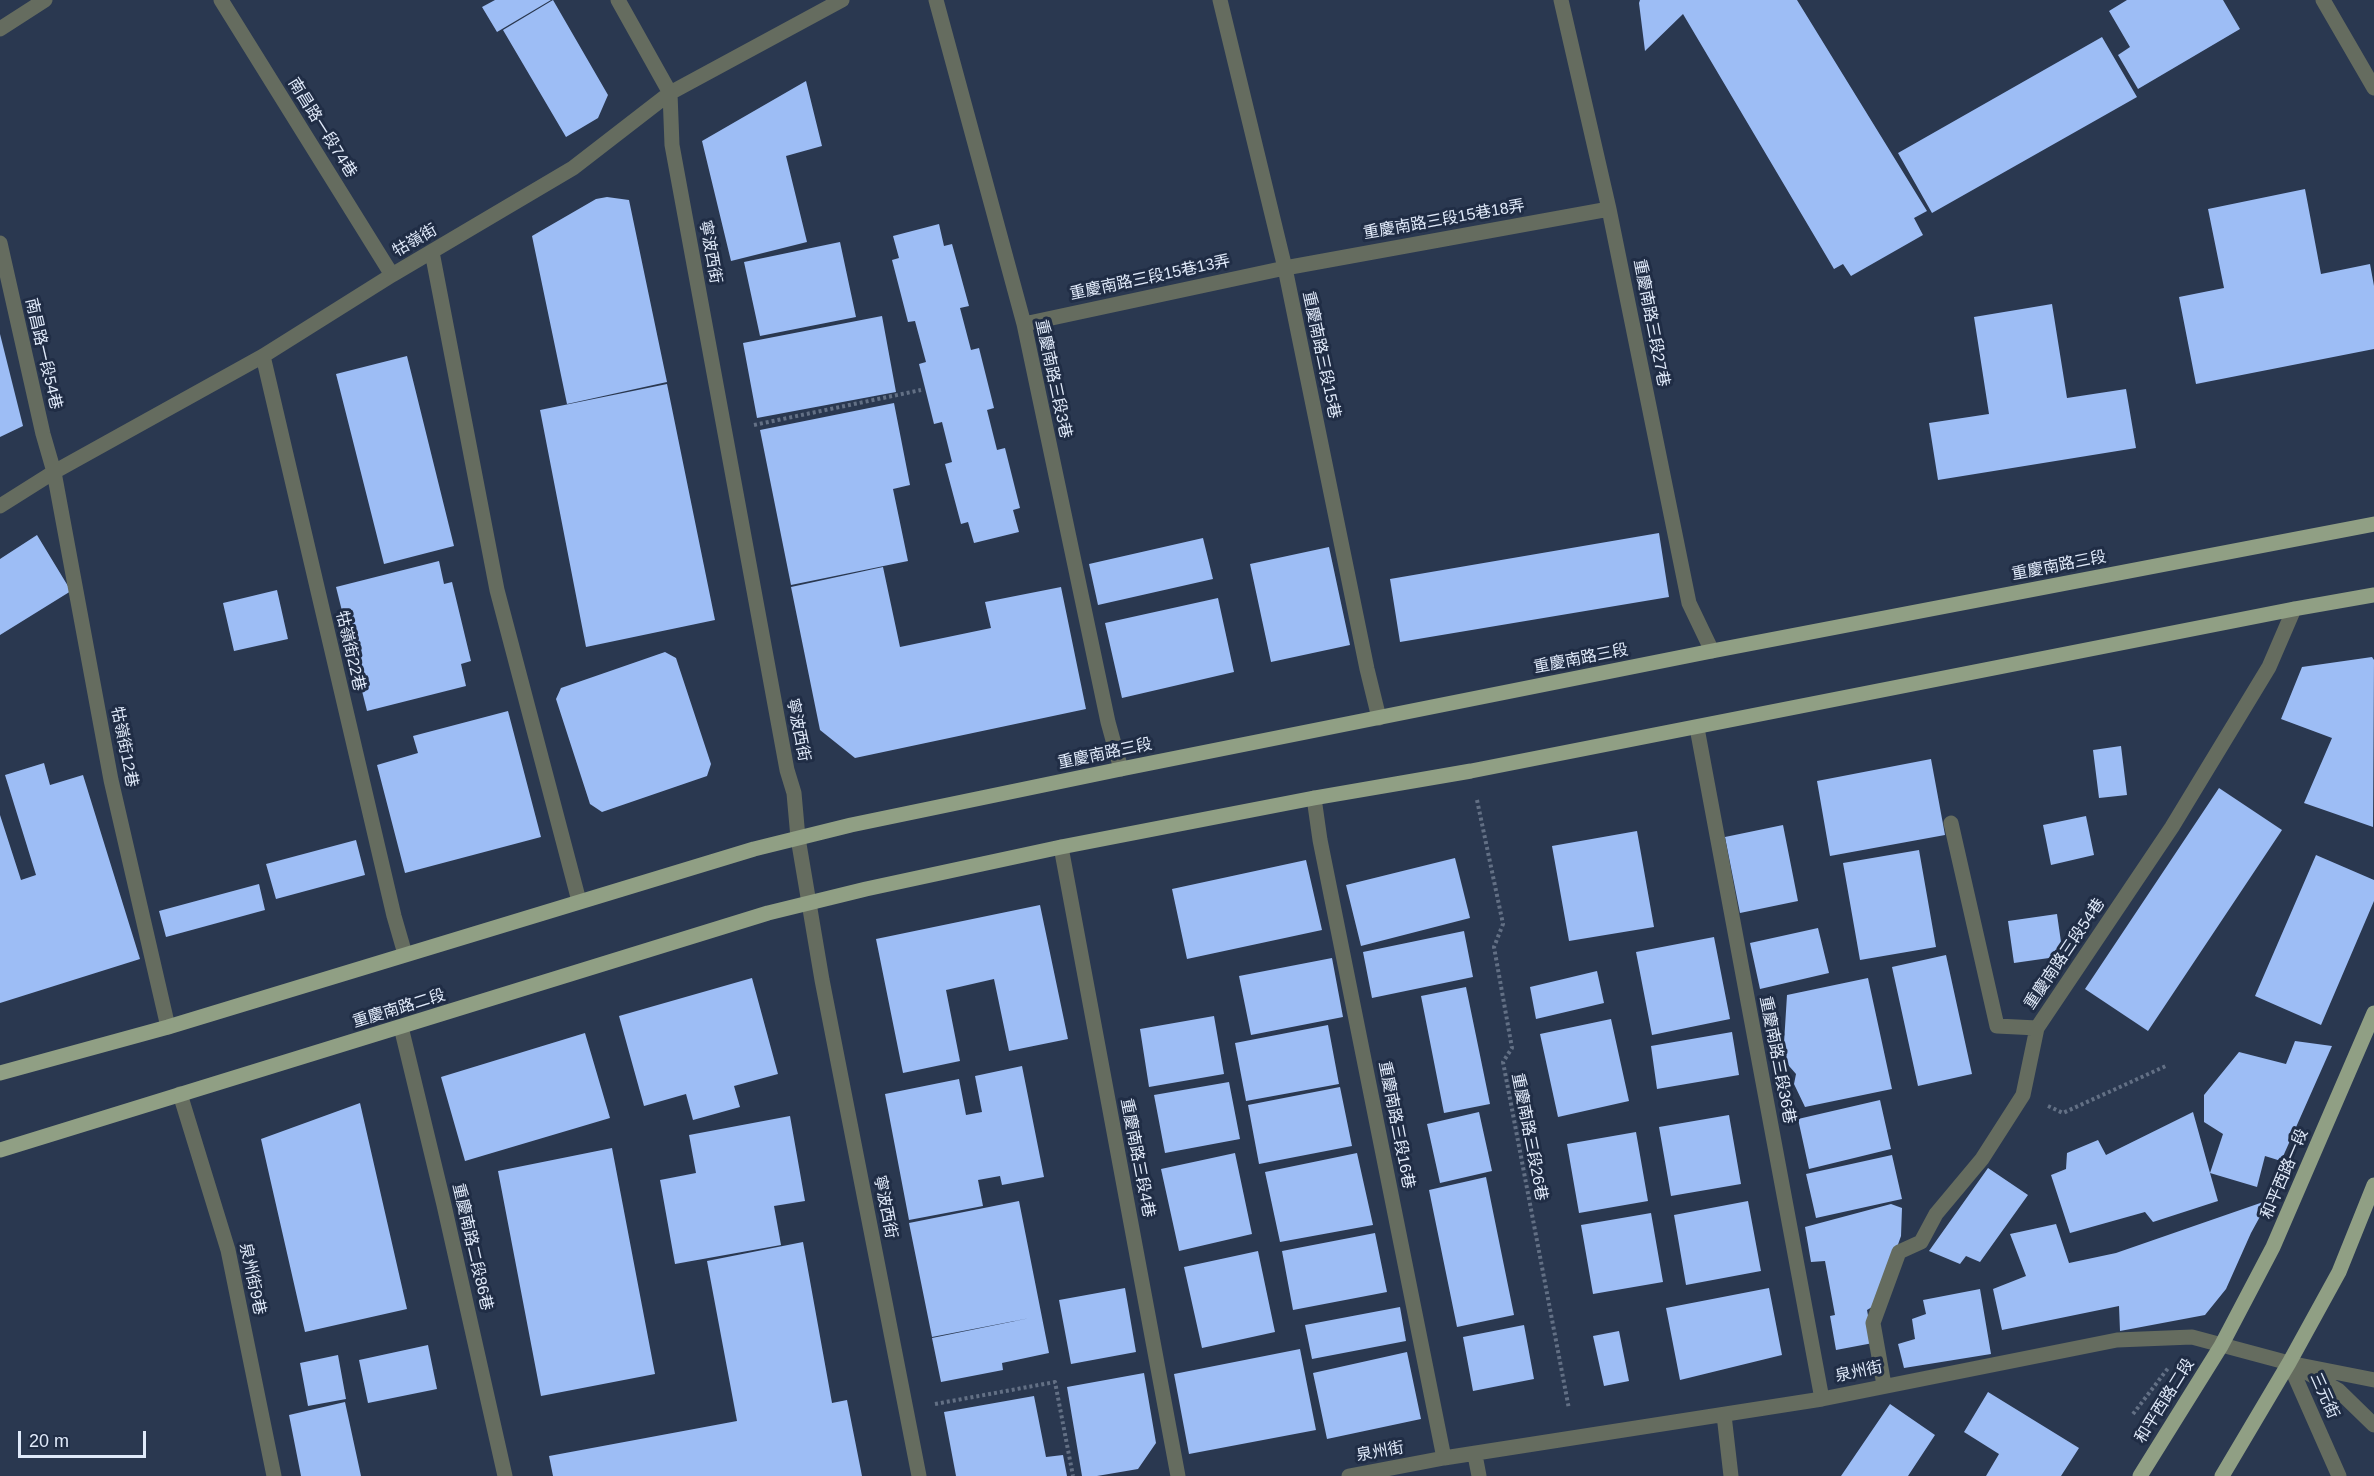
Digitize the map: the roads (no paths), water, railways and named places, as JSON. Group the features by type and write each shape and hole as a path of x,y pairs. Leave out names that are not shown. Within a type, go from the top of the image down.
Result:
{"main road":[{"name":"重慶南路三段","path":"798,838 1121,769 1712,651 2374,524"},
{"path":"808,903 1061,847 1697,728 2374,595"},
{"path":"0,1073 168,1027 579,901 798,838"},
{"name":"重慶南路二段","path":"0,1150 768,913 808,903"},
{"name":"和平西路一段","path":"2221,1346 2273,1247 2374,1013"},
{"path":"2222,1476 2289,1363 2339,1272 2374,1185"},
{"name":"和平西路二段","path":"2140,1476 2221,1346"}],"street":[{"path":"0,29 45,0"},
{"name":"南昌路一段74巷","path":"221,0 392,275"},
{"name":"寧波西街","path":"618,0 670,93 672,146 784,758 794,793 808,903 919,1476"},
{"name":"牯嶺街","path":"0,506 54,472 262,356 392,275 573,168 670,93 842,0"},
{"name":"重慶南路三段3巷","path":"936,0 1024,324 1108,722 1121,769"},
{"name":"重慶南路三段15巷","path":"1220,0 1285,267 1379,718"},
{"name":"重慶南路三段27巷","path":"1561,0 1609,209 1689,603 1712,651"},
{"path":"2323,0 2374,88"},
{"name":"重慶南路三段15巷18弄","path":"1285,267 1609,209"},
{"name":"南昌路一段54巷","path":"0,243 43,434 54,472"},
{"path":"432,252 497,590 579,901"},
{"name":"重慶南路三段15巷13弄","path":"1024,324 1285,267"},
{"name":"牯嶺街22巷","path":"262,356 394,916 405,954"},
{"name":"牯嶺街12巷","path":"54,472 111,780 168,1027"},
{"name":"重慶南路三段54巷","path":"1884,1385 1873,1323 1899,1252 1921,1242 1936,1214 1982,1159 2023,1095 2037,1028 2172,827 2269,667 2294,609"},
{"name":"重慶南路三段36巷","path":"1697,728 1822,1399"},
{"name":"重慶南路三段16巷","path":"1314,798 1322,851 1444,1458"},
{"path":"1951,823 1997,1026 2037,1028"},
{"name":"重慶南路三段4巷","path":"1061,847 1178,1476"},
{"name":"重慶南路二段86巷","path":"401,1027 505,1476"},
{"name":"泉州街9巷","path":"180,1094 228,1250 274,1476"},
{"name":"泉州街","path":"1349,1476 1444,1458 1475,1455 1822,1399 2117,1340 2192,1337 2289,1363 2374,1380"},
{"name":"三元街","path":"2289,1363 2338,1390 2374,1425"},
{"name":"三元街","path":"2289,1363 2339,1476"},
{"path":"1724,1415 1731,1476"},
{"path":"1475,1455 1479,1476"}]}
